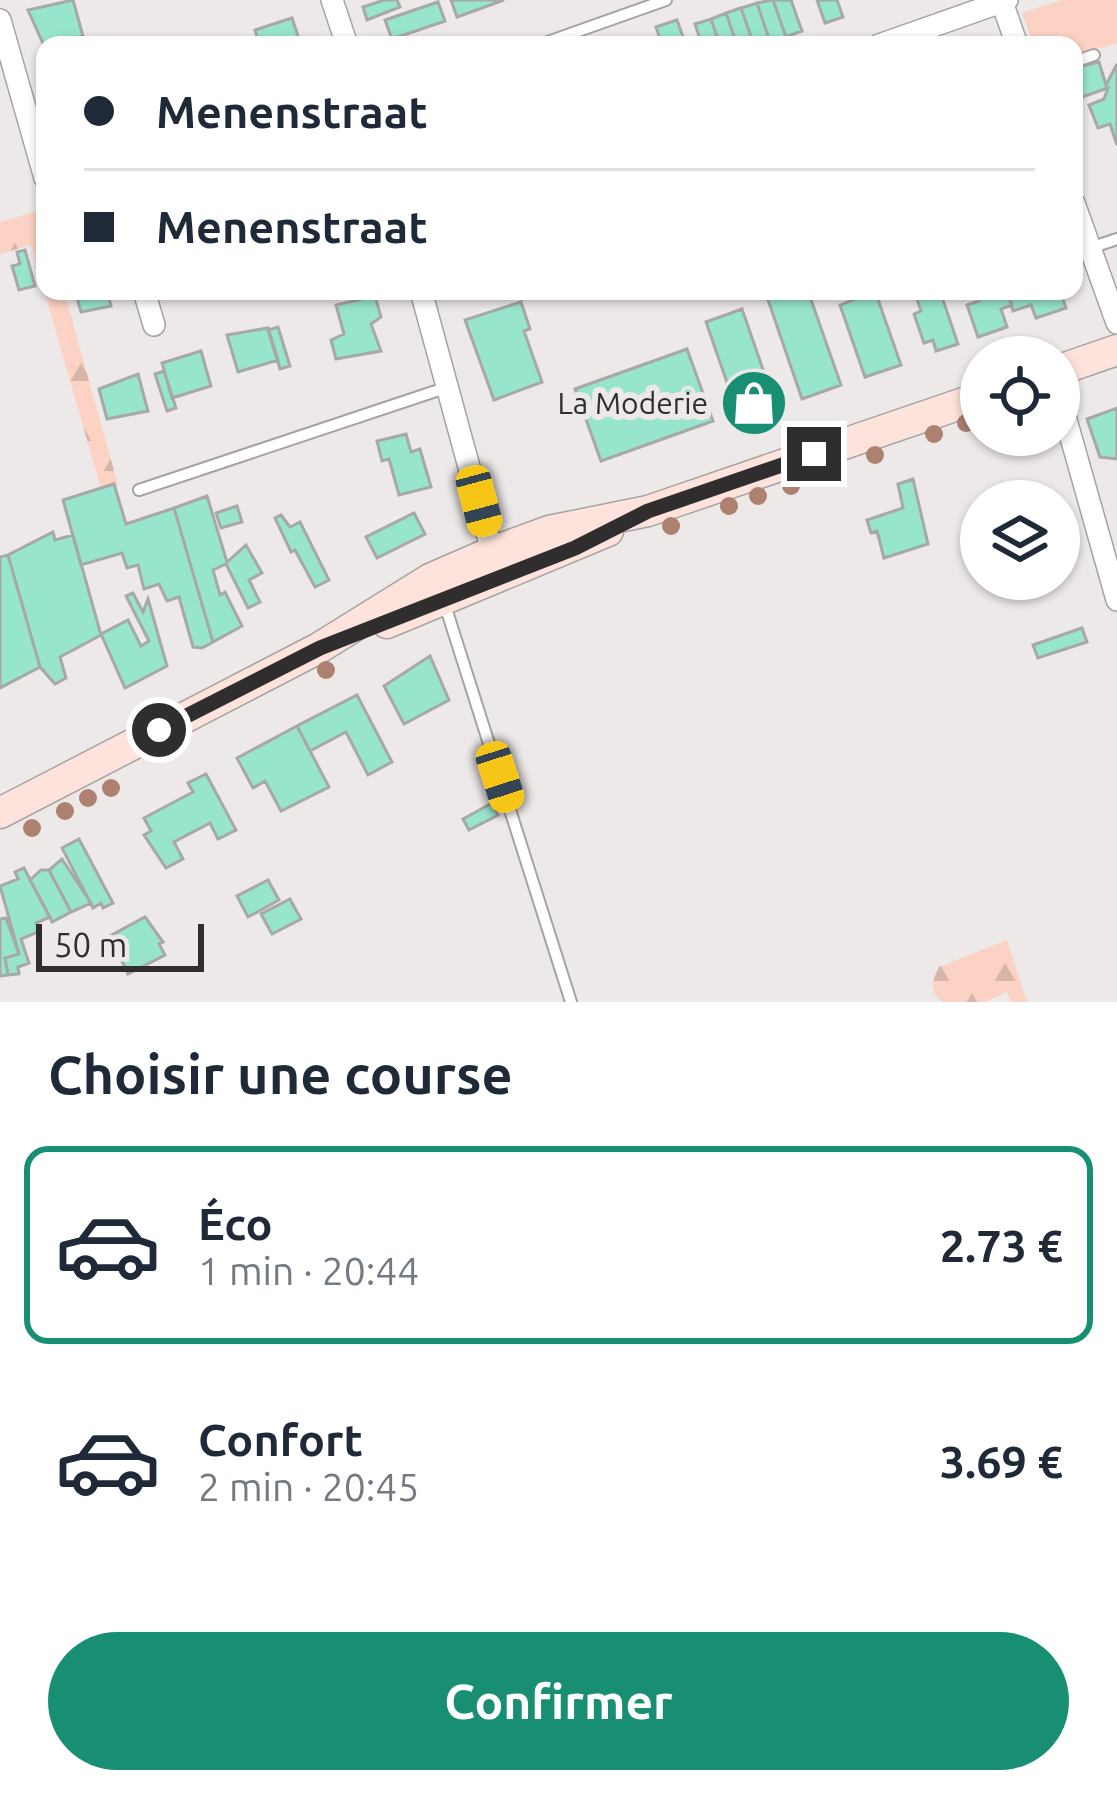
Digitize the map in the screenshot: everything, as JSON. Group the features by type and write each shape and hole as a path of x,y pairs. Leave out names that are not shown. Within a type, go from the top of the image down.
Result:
{"main road":[{"path":"1080,363 1117,350"},
{"path":"320,648 444,601 549,531 648,511 960,404"},
{"path":"0,813 320,648 430,579 496,565"}],"street":[{"path":"332,0 343,36"},
{"path":"905,36 1005,1 1015,36"},
{"path":"0,20 36,146"},
{"path":"1083,228 1113,298 1117,323"},
{"path":"147,300 154,325"},
{"path":"424,300 496,565"},
{"path":"1076,456 1117,600"}],"lane":[{"path":"564,36 666,0"},
{"path":"1083,59 1094,55"},
{"path":"1090,248 1117,239"},
{"path":"139,490 448,387"},
{"path":"444,601 571,1002"}],"green space":[{"path":"1062,0 1117,0 1117,43 1083,53 1083,36 1031,36 1022,13"},
{"path":"36,212 36,262 31,245 0,254 0,222"},
{"path":"47,300 67,300 118,485 102,492"},
{"path":"1007,940 1027,1002 1011,1002 1007,992 984,1002 942,1002 938,998 933,986 939,967"}],"building":[{"path":"73,0 83,36 40,36 28,10"},
{"path":"397,0 400,7 367,20 363,7"},
{"path":"451,0 504,0 457,17"},
{"path":"773,0 791,0 802,31 786,36"},
{"path":"773,0 786,36 768,36 757,3"},
{"path":"817,0 837,0 843,17 825,23"},
{"path":"438,2 445,21 391,36 385,20"},
{"path":"757,3 768,36 751,36 741,8"},
{"path":"741,8 751,36 734,36 726,13"},
{"path":"726,13 734,36 717,36 711,19"},
{"path":"292,18 298,36 257,36 255,30"},
{"path":"711,19 717,36 699,36 695,24"},
{"path":"677,20 683,36 659,36 656,27"},
{"path":"1099,62 1106,85 1117,64 1117,145 1110,124 1098,128 1089,105 1104,99 1108,88 1083,97 1083,66"},
{"path":"25,250 35,286 19,290 12,266 20,264 17,252"},
{"path":"78,300 109,300 111,306 81,312"},
{"path":"376,300 381,317 371,324 381,351 336,359 331,340 344,334 336,305"},
{"path":"768,300 811,300 841,385 802,399"},
{"path":"878,300 901,365 865,377 840,305"},
{"path":"917,300 943,300 958,344 936,351 933,340 924,343 914,314 921,311"},
{"path":"979,300 1010,300 1012,305 1001,309 1007,327 978,336 967,305"},
{"path":"1010,300 1063,300 1066,308 1036,318 1031,305 1013,311"},
{"path":"521,302 530,329 524,331 542,382 494,400 465,320"},
{"path":"742,309 775,404 739,417 706,322"},
{"path":"278,327 290,366 280,369 268,330"},
{"path":"268,328 278,360 238,372 227,335"},
{"path":"687,349 713,421 601,461 575,389"},
{"path":"201,351 211,386 172,398 162,363"},
{"path":"164,371 176,408 167,411 155,374"},
{"path":"138,374 148,411 107,419 99,389"},
{"path":"1117,408 1117,459 1100,457 1087,419"},
{"path":"406,434 411,452 420,449 431,487 399,495 389,459 382,461 377,441"},
{"path":"913,479 928,544 884,558 877,531 871,533 867,520 903,508 898,484"},
{"path":"114,484 126,524 174,508 213,642 193,647 179,597 167,601 159,584 144,589 138,565 127,568 122,553 81,565 63,500"},
{"path":"207,496 227,562 246,545 262,573 249,580 260,602 248,608 226,564 213,570 220,595 225,592 242,626 213,642 174,508"},
{"path":"237,506 242,522 221,528 216,513"},
{"path":"414,513 425,534 377,558 366,537"},
{"path":"281,515 290,527 300,522 329,580 315,587 295,550 291,552 275,518"},
{"path":"53,532 55,540 73,535 101,635 60,657 66,678 55,684 40,667 8,555"},
{"path":"8,555 40,667 0,688 0,557"},
{"path":"133,593 143,612 148,599 167,666 125,688 101,634 128,620 141,646 149,641 126,596"},
{"path":"1082,628 1087,642 1038,658 1033,645"},
{"path":"430,656 449,700 404,724 384,686"},
{"path":"357,695 392,762 368,775 346,732 310,751 297,726"},
{"path":"297,726 329,787 281,811 265,781 253,788 237,758"},
{"path":"206,774 236,830 218,839 210,823 174,842 183,859 166,868 144,835 151,831 144,818 193,792 188,783"},
{"path":"492,803 498,815 469,830 463,819"},
{"path":"79,839 113,903 103,908 101,903 93,908 62,848"},
{"path":"62,859 91,903 71,912 49,870"},
{"path":"24,868 50,917 36,923 40,931 21,939 29,963 18,967 19,974 8,975 5,958 19,954 0,886 18,879 15,872"},
{"path":"41,870 49,870 71,912 52,922 30,880"},
{"path":"268,880 279,900 248,917 237,896"},
{"path":"290,899 301,919 272,934 261,914"},
{"path":"145,917 163,942 159,944 165,955 128,974 110,936"},
{"path":"6,918 19,954 5,958 8,975 0,976 0,919"}],"place":[{"name":"La Moderie","path":"754,403"}],"route":[{"path":"159,730 320,648 575,548 648,511 814,454"}]}
